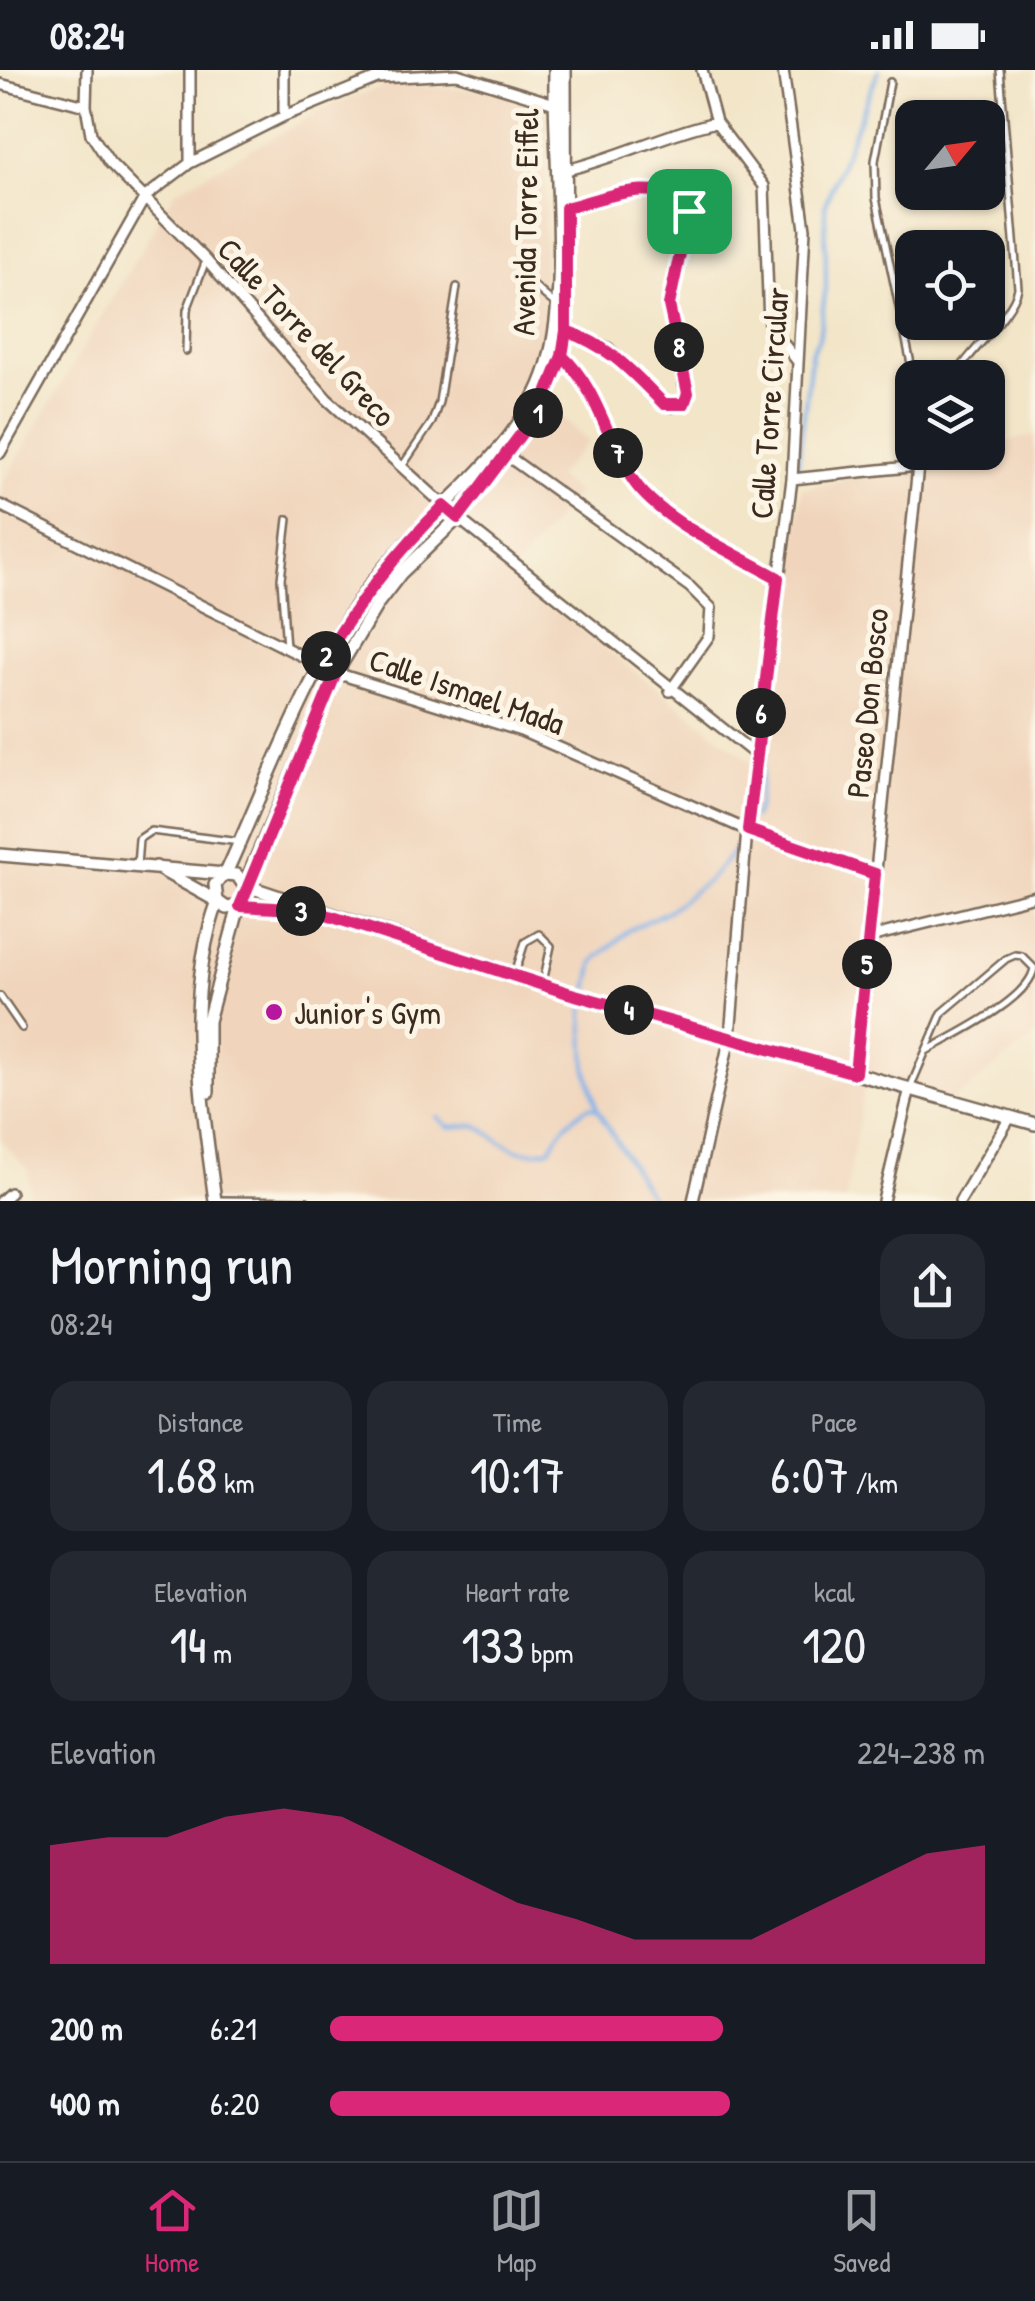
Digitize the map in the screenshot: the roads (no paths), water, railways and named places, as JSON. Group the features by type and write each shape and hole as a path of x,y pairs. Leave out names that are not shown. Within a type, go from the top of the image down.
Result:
{"street":[{"path":"0,84 86,106 86,70"},
{"path":"190,70 190,164"},
{"path":"284,70 284,116"},
{"name":"Avenida Torre Eiffel","path":"247,884 336,673 401,573 458,518 542,406 562,356 566,331 566,170 555,70"},
{"name":"Avenida Torre Eiffel","path":"224,876 321,664 374,580 444,506 536,398 554,336 560,106 565,70"},
{"path":"702,70 716,122 764,186 768,206 769,325 798,362"},
{"name":"Calle Torre Circular","path":"693,1201 730,1037 756,755 792,479 804,228 784,70"},
{"path":"0,453 144,197 190,164 376,74 472,73 560,106"},
{"name":"Calle Torre del Greco","path":"86,106 92,134 101,148 206,260 326,399 458,518 670,691 756,755"},
{"path":"566,170 618,158 666,136 716,122"},
{"path":"566,208 632,192 658,191 673,194 689,211 669,305 687,401 672,407 664,404 608,348 566,331"},
{"path":"562,356 590,392 619,456 646,496 686,525 778,578"},
{"path":"506,455 690,586 710,608 708,636 670,691"},
{"path":"792,479 895,468"},
{"name":"Paseo Don Bosco","path":"855,1073 918,470"},
{"name":"Calle Ismael Mada","path":"0,506 336,673 521,731 748,830 875,874"},
{"path":"0,855 237,875 247,884 311,910 542,985 1035,1124"},
{"path":"156,867 228,908 311,910"},
{"path":"218,1201 197,1060 198,1021 217,901 214,890 224,876"},
{"path":"218,1201 208,1087 208,1022 239,906 247,897 247,884"},
{"path":"870,937 1035,896"},
{"path":"883,1201 910,1088"},
{"path":"960,1201 1011,1116"},
{"path":"1,1201 10,1193"}],"lane":[{"path":"965,360 980,338 1014,307 1017,296 1000,70"},
{"path":"890,82 875,161 876,198 910,360"},
{"path":"518,258 528,281 555,304"},
{"path":"186,351 187,310 206,260"},
{"path":"401,468 432,422 440,402 457,287"},
{"path":"286,647 280,579 288,519"},
{"path":"137,866 139,838 151,831 240,842"},
{"path":"514,976 525,942 540,934 551,946 542,985"},
{"path":"910,1088 930,1031 958,996 1006,959 1015,955 1029,960 1034,968 1028,984 978,1021 926,1051"},
{"path":"0,996 22,1028"},
{"path":"218,1201 307,1201"}],"waterway":[{"path":"796,476 812,350 819,338 826,286 825,204 879,70"},
{"path":"753,818 758,806 790,530"},
{"path":"597,1109 586,1067 583,1014 594,961 629,930 668,911 711,878 743,840"},
{"path":"437,1117 449,1127 476,1125 510,1147 538,1152 550,1149 562,1130 582,1111 588,1107 597,1109 653,1201"}],"place":[{"name":"Junior's Gym","path":"274,1012"}]}
